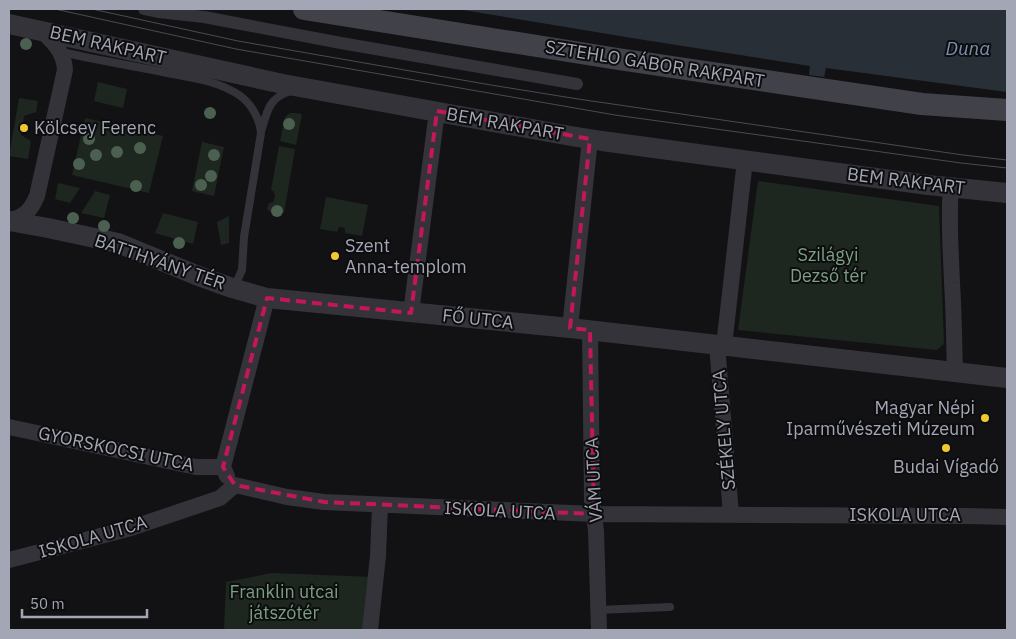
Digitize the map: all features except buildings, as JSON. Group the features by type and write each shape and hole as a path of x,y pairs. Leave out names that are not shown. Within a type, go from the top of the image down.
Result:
{"main road":[{"name":"SZTEHLO GÁBOR RAKPART","path":"304,9 618,59 922,104 1007,110"}],"street":[{"path":"144,9 204,17 577,84"},
{"name":"BEM RAKPART","path":"9,24 305,88 590,139 1007,193"},
{"path":"42,31 60,52"},
{"name":"BATTHYÁNY TÉR","path":"9,221 23,216 32,206 36,196 65,70 64,60 60,52"},
{"path":"411,313 437,112"},
{"path":"570,328 590,139"},
{"path":"745,160 720,346 1007,378"},
{"path":"951,187 949,227 955,372"},
{"name":"BATTHYÁNY TÉR","path":"9,221 118,243 196,276 232,288"},
{"name":"FŐ UTCA","path":"232,288 267,298 590,330 720,346"},
{"path":"235,485 223,467 267,298"},
{"name":"VÁM UTCA","path":"590,330 592,500 596,531 599,630"},
{"name":"SZÉKELY UTCA","path":"720,346 731,514"},
{"name":"GYORSKOCSI UTCA","path":"9,427 196,467 223,467"},
{"name":"ISKOLA UTCA","path":"9,560 131,528 220,498 235,485 324,502 594,514 1007,517"},
{"path":"370,630 378,556 380,505"}],"lane":[{"name":"BATTHYÁNY TÉR","path":"60,52 201,80 224,87 241,96 249,105 257,117 261,133 244,237 242,270 232,288"},
{"path":"261,133 266,111 271,103 282,94 305,88"},
{"path":"598,610 670,607"}],"highlighted area":[{"path":"437,111 590,139 570,328 590,330 594,514 324,502 235,485 223,467 267,298 411,313"}],"green space":[{"path":"98,82 127,89 123,108 94,101"},
{"path":"19,98 38,101 36,112 24,116 21,135 31,141 28,159 9,156"},
{"path":"290,113 302,114 296,145 280,141 285,117"},
{"path":"85,118 163,136 149,193 72,175"},
{"path":"202,142 224,147 214,196 192,191"},
{"path":"279,146 295,149 284,213 279,212 274,215 267,209 275,196 271,190"},
{"name":"Szilágyi Dezső tér","path":"758,181 939,206 944,344 937,350 738,330"},
{"path":"58,183 80,188 70,203 55,199"},
{"path":"95,191 110,195 104,218 81,213"},
{"path":"326,197 368,205 362,236 345,233 345,229 342,227 339,227 337,232 320,229"},
{"path":"163,213 198,222 193,244 155,233"},
{"path":"229,216 229,243 221,245 217,222"},
{"name":"Franklin utcai játszótér","path":"272,573 372,577 366,630 224,630 226,582"}],"water":[{"name":"Duna","path":"457,9 1007,9 1007,92 826,68 824,77 809,75 810,66"}],"tram line":[{"path":"55,9 236,49 615,115 1007,168"},
{"path":"92,9 238,41 491,85 1007,160"}],"place":[{"name":"Kölcsey Ferenc","path":"24,128"},
{"name":"Szent Anna-templom","path":"335,256"},
{"name":"Magyar Népi Iparművészeti Múzeum","path":"985,418"},
{"name":"Budai Vígadó","path":"946,448"}]}
